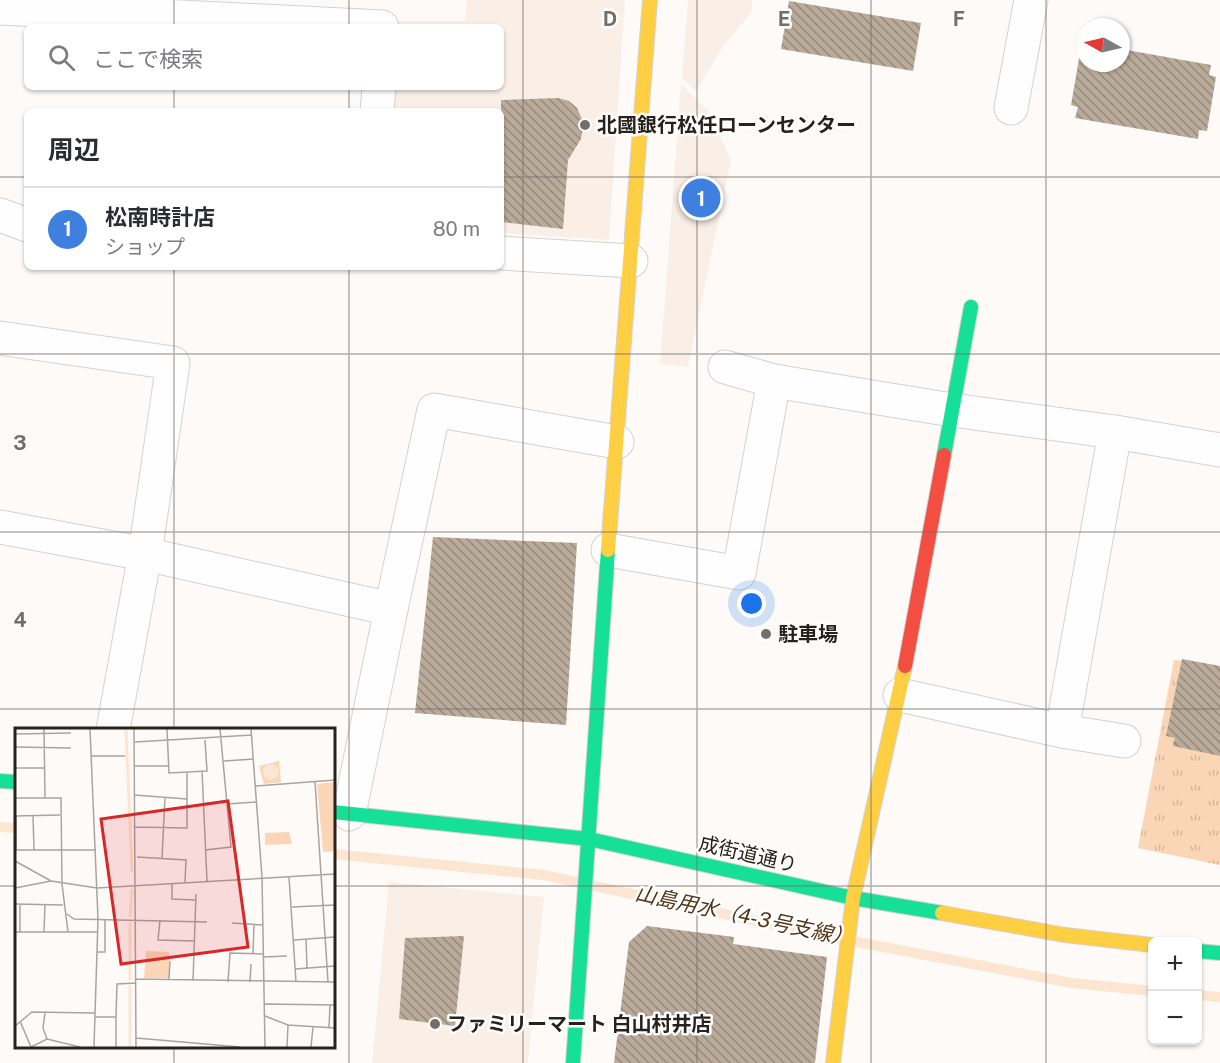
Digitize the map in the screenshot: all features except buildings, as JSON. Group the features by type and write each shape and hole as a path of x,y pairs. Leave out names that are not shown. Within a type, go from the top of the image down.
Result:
{"street":[{"path":"573,1063 616,442 650,0"},
{"path":"1011,108 1031,0"},
{"path":"14,6 329,24"},
{"path":"378,108 379,90"},
{"path":"0,215 24,224"},
{"path":"504,253 631,261"},
{"path":"833,1063 853,898 900,695 971,307"},
{"path":"0,338 173,363 145,554 112,728"},
{"path":"725,368 774,381 1220,450"},
{"path":"609,550 739,573 774,381"},
{"path":"341,813 391,609 434,410 616,442"},
{"path":"1062,731 1115,432"},
{"path":"0,527 145,554 391,609"},
{"path":"900,695 1062,731 1124,741"},
{"path":"0,781 15,782"},
{"name":"成街道通り","path":"341,813 589,839 853,898 1065,935 1148,945"},
{"path":"1202,951 1220,953"}],"shaded area":[{"path":"467,0 625,0 609,240 504,233 504,108 387,108 389,90 504,90 504,24 392,24 393,21 465,21"},
{"path":"688,0 753,0 751,13 724,45 696,91 682,77"},
{"path":"681,84 709,112 731,160 688,367 660,364"},
{"path":"389,882 544,897 528,1063 372,1063"}],"green space":[{"path":"1174,660 1220,666 1220,865 1138,848"}],"waterway":[{"name":"山島用水（4-3号支線）","path":"0,827 15,828"},
{"name":"山島用水（4-3号支線）","path":"334,854 544,875 831,937 1072,983 1148,991"},
{"name":"山島用水（4-3号支線）","path":"1202,995 1220,997"}],"traffic: fast":[{"path":"944,455 971,307"},
{"path":"573,1063 608,550"},
{"path":"0,781 15,782"},
{"path":"334,812 589,839 853,898 942,913"},
{"path":"1202,951 1220,953"}],"traffic: slow":[{"path":"608,550 650,0"},
{"path":"833,1063 853,898 905,666"},
{"path":"942,913 1065,935 1148,945"}],"traffic: jam":[{"path":"905,666 944,455"}],"place":[{"name":"北國銀行松任ローンセンター","path":"585,125"},
{"name":"松南時計店","path":"701,198"},
{"name":"駐車場","path":"766,634"},
{"name":"ファミリーマート 白山村井店","path":"435,1024"}]}
